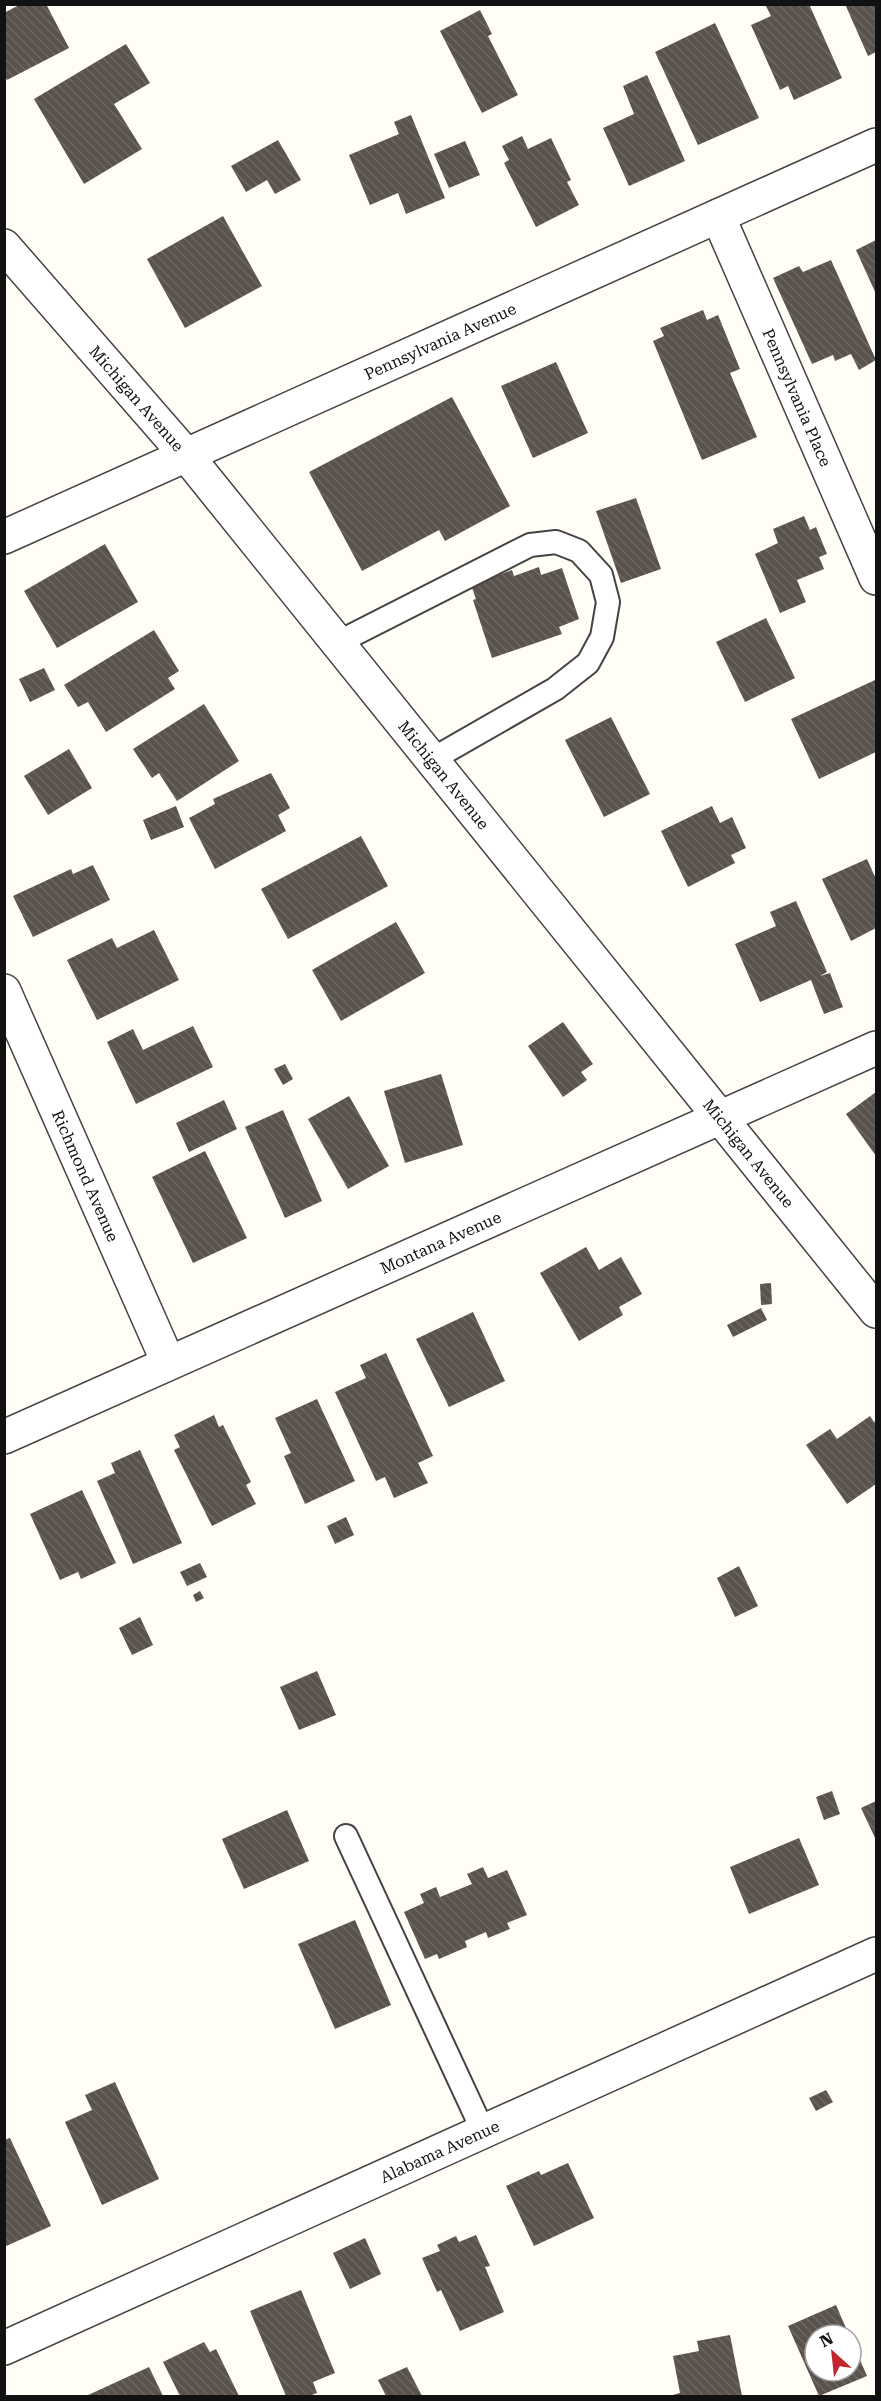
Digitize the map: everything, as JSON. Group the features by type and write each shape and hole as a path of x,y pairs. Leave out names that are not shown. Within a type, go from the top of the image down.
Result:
{"street":[{"name":"Pennsylvania Avenue","path":"4,537 876,145"},
{"name":"Pennsylvania Place","path":"718,216 876,578"},
{"name":"Michigan Avenue","path":"4,246 187,456 717,1117 876,1311"},
{"name":"Richmond Avenue","path":"4,991 168,1362"},
{"name":"Montana Avenue","path":"4,1437 876,1048"},
{"name":"Alabama Avenue","path":"4,2348 876,1954"}],"lane":[{"path":"337,643 530,545 556,542 579,551 601,575 608,603 602,637 588,663 555,689 431,760"},
{"path":"346,1836 483,2131"}],"building":[{"path":"21,4 46,4 69,48 7,80 4,76 4,13"},
{"path":"765,4 809,4 842,78 794,100 788,86 780,90 751,25 771,16"},
{"path":"845,4 876,4 876,52 868,56"},
{"path":"480,10 492,34 488,36 518,95 482,113 440,31"},
{"path":"715,23 759,118 698,145 655,52"},
{"path":"126,44 150,83 114,104 142,149 84,184 34,99"},
{"path":"647,75 685,161 629,186 603,128 634,114 623,86"},
{"path":"411,115 445,198 406,214 398,193 370,205 349,155 399,134 394,122"},
{"path":"522,136 528,149 551,138 571,180 567,182 579,205 536,227 504,163 509,160 502,146"},
{"path":"278,140 301,180 275,194 267,180 246,192 231,166"},
{"path":"465,141 480,175 449,188 434,154"},
{"path":"223,216 262,286 185,328 147,259"},
{"path":"876,240 876,294 856,250"},
{"path":"831,260 876,360 859,370 851,354 835,361 833,355 812,364 773,278 799,266 803,272"},
{"path":"703,310 707,320 718,315 740,369 730,373 757,437 702,460 653,341 664,336 660,328"},
{"path":"556,362 588,433 533,458 501,386"},
{"path":"452,397 510,506 445,541 439,530 362,571 309,472"},
{"path":"636,498 661,569 621,583 596,511"},
{"path":"804,516 810,530 816,527 827,554 819,557 824,569 797,580 806,602 780,613 755,554 778,543 773,529"},
{"path":"105,544 138,602 57,648 24,591"},
{"path":"539,567 541,575 562,568 579,619 559,627 562,634 492,658 473,600 476,599 471,585 512,570 514,576"},
{"path":"766,618 795,678 745,702 716,642"},
{"path":"154,630 179,671 168,678 175,689 106,732 88,702 78,707 64,685"},
{"path":"44,668 55,690 30,702 19,679"},
{"path":"875,680 876,752 819,779 791,719"},
{"path":"204,704 239,761 177,801 159,773 152,778 133,749"},
{"path":"611,717 650,794 604,817 565,740"},
{"path":"69,749 92,788 48,815 24,776"},
{"path":"271,773 290,808 278,815 286,831 215,869 189,818 215,804 213,799"},
{"path":"176,806 184,827 151,840 143,820"},
{"path":"712,806 720,823 732,817 746,848 731,855 735,863 688,887 661,831"},
{"path":"361,836 388,886 288,939 261,889"},
{"path":"867,859 876,879 876,928 851,941 822,879"},
{"path":"93,865 110,900 33,937 13,896 71,869 73,874"},
{"path":"796,901 827,972 820,976 830,973 843,1007 824,1014 811,980 760,1002 735,944 776,926 770,912"},
{"path":"396,922 425,973 341,1021 312,970"},
{"path":"154,930 179,980 97,1020 67,960 112,938 117,948"},
{"path":"563,1022 593,1064 581,1072 587,1080 563,1097 528,1046"},
{"path":"193,1026 213,1067 136,1104 107,1042 133,1029 143,1050"},
{"path":"285,1064 293,1079 283,1085 274,1069"},
{"path":"441,1074 463,1145 405,1163 384,1091"},
{"path":"876,1092 876,1156 846,1114"},
{"path":"349,1096 389,1166 348,1189 308,1119"},
{"path":"224,1100 237,1129 189,1152 176,1123"},
{"path":"283,1110 322,1201 285,1218 245,1127"},
{"path":"205,1151 247,1238 193,1263 152,1177"},
{"path":"586,1247 599,1270 621,1257 642,1294 619,1307 623,1315 579,1341 540,1273"},
{"path":"771,1283 772,1304 761,1305 760,1284"},
{"path":"761,1308 767,1320 733,1337 727,1325"},
{"path":"473,1312 505,1381 449,1407 416,1339"},
{"path":"386,1353 433,1456 418,1463 428,1483 394,1498 385,1477 376,1481 335,1392 366,1378 360,1365"},
{"path":"317,1399 355,1481 305,1504 284,1456 291,1453 275,1418"},
{"path":"214,1415 219,1427 223,1425 251,1482 246,1485 256,1504 212,1526 174,1450 180,1447 174,1435"},
{"path":"870,1416 874,1422 876,1421 876,1484 847,1504 806,1445 830,1429 837,1439"},
{"path":"140,1450 182,1543 133,1564 97,1481 115,1473 111,1463"},
{"path":"82,1490 116,1563 81,1579 78,1572 60,1580 30,1514"},
{"path":"346,1517 354,1535 335,1544 327,1526"},
{"path":"200,1563 207,1577 187,1586 180,1572"},
{"path":"739,1566 758,1606 735,1617 717,1578"},
{"path":"200,1591 204,1598 196,1602 193,1595"},
{"path":"140,1617 153,1645 132,1655 119,1628"},
{"path":"317,1671 336,1715 299,1730 280,1687"},
{"path":"832,1791 840,1814 824,1820 816,1797"},
{"path":"876,1801 876,1840 861,1808"},
{"path":"287,1810 309,1861 244,1889 222,1839"},
{"path":"799,1838 819,1885 749,1914 730,1867"},
{"path":"483,1867 488,1878 507,1870 527,1915 507,1923 510,1929 488,1938 486,1932 465,1941 467,1947 439,1959 437,1954 425,1959 404,1912 424,1903 420,1894 436,1887 440,1897 472,1884 467,1874"},
{"path":"355,1920 391,2005 335,2029 298,1944"},
{"path":"115,2082 159,2179 102,2205 65,2122 92,2110 85,2095"},
{"path":"826,2090 833,2102 816,2111 809,2098"},
{"path":"10,2138 51,2226 4,2247 4,2140"},
{"path":"568,2163 594,2218 534,2246 506,2186 539,2171 541,2175"},
{"path":"476,2235 490,2266 485,2267 504,2312 460,2331 441,2290 437,2292 422,2258 440,2251 437,2245 456,2236 459,2242"},
{"path":"365,2238 381,2274 350,2289 333,2253"},
{"path":"301,2290 335,2373 313,2382 317,2393 309,2396 286,2396 250,2311"},
{"path":"836,2305 844,2323 803,2323 803,2360 788,2326"},
{"path":"730,2335 742,2396 669,2396 680,2393 673,2356 699,2351 697,2341"},
{"path":"204,2342 210,2352 216,2349 239,2396 180,2396 163,2362"},
{"path":"149,2367 163,2396 86,2396"},
{"path":"407,2367 422,2396 386,2396 378,2380"},
{"path":"813,2383 850,2383 819,2396"}]}
